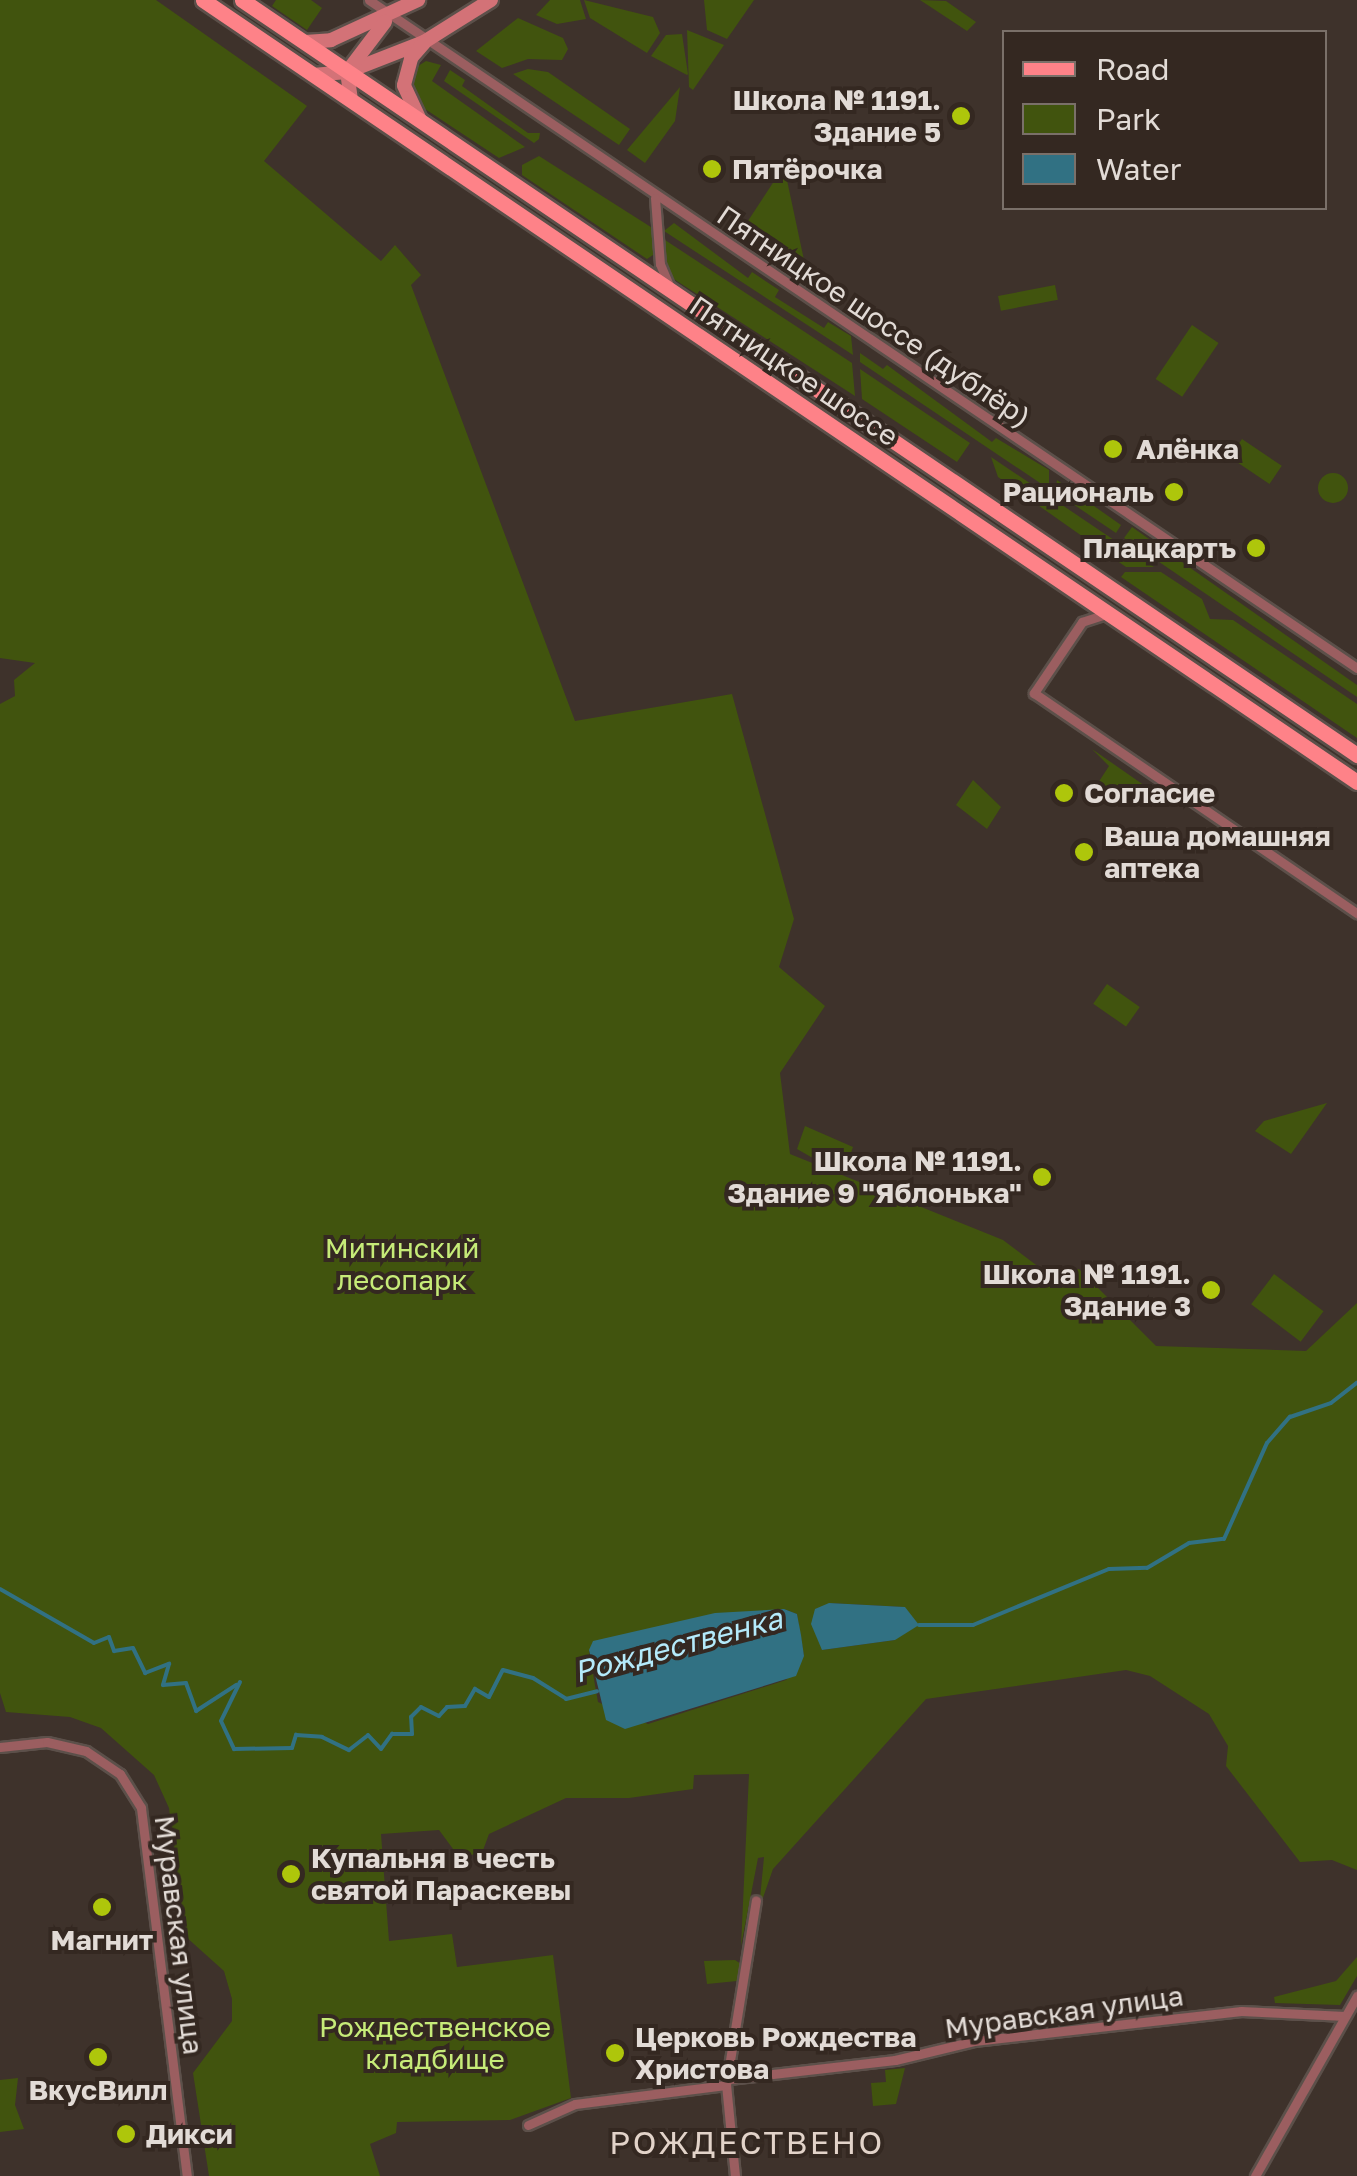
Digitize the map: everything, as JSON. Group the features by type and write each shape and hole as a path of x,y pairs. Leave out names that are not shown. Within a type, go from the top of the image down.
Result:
{"main road":[{"name":"Пятницкое шоссе","path":"203,0 1357,782"},
{"name":"Пятницкое шоссе","path":"242,0 1357,755"},
{"path":"305,42 331,40 389,18 418,0"},
{"path":"313,75 347,72 424,42 491,0"},
{"path":"351,100 347,72 389,18"},
{"path":"420,120 404,85 411,58 424,42"}],"street":[{"name":"Пятницкое шоссе (дублёр)","path":"368,0 424,42 1357,668"},
{"path":"655,198 660,264 673,292"},
{"path":"1078,592 1082,622"},
{"path":"1109,613 1082,622 1034,694 1357,913"},
{"name":"Муравская улица","path":"0,1746 47,1742 86,1751 120,1774 141,1808 187,2176"},
{"path":"735,2176 728,2082 756,1900"},
{"path":"1256,2176 1357,1996"},
{"name":"Муравская улица","path":"528,2125 575,2104 895,2060 974,2041 1241,2011 1345,2016"}],"green space":[{"name":"Митинский лесопарк","path":"0,0 156,0 307,106 264,161 381,261 395,245 421,275 411,285 575,721 732,694 794,919 779,967 825,1006 780,1073 790,1154 1003,1240 1052,1277 1079,1269 1156,1346 1306,1351 1357,1303 1357,1870 1332,1860 1300,1862 1226,1766 1228,1746 1209,1714 1150,1676 1126,1670 926,1699 773,1869 759,1909 764,1857 758,1858 741,1946 749,1774 694,1775 693,1789 629,1798 566,1798 489,1834 482,1853 459,1857 439,1830 381,1834 389,1941 452,1934 457,1967 553,1955 571,2098 510,2120 397,2122 396,2133 370,2144 380,2176 209,2176 193,2073 232,2021 232,1999 224,1971 185,1936 169,1808 154,1775 101,1728 70,1717 6,1712 0,1693 0,704 15,696 14,680 35,663 0,658","holes":["829,1603 904,1607 895,1640 822,1650","784,1609 797,1614 804,1656 786,1680 648,1724 598,1702 589,1651"]},
{"path":"276,0 311,0 322,8 307,30 272,6"},
{"path":"550,0 580,0 586,19 557,24 536,15"},
{"path":"584,0 653,17 660,33 647,53 590,18"},
{"path":"704,0 754,0 727,39 707,30"},
{"path":"920,0 946,1 976,22 967,31"},
{"path":"518,18 563,38 568,49 562,60 528,59 502,68 476,51"},
{"path":"687,30 724,45 693,90 689,87"},
{"path":"682,34 687,75 651,56 666,35"},
{"path":"426,61 441,65 432,81 525,147 499,158 416,103 409,91 415,68"},
{"path":"528,69 548,72 630,129 619,145 513,74"},
{"path":"450,70 465,80 462,86 528,133 540,133 539,139 534,143 444,81"},
{"path":"680,87 675,121 645,163 627,150"},
{"path":"539,156 654,229 653,255 647,259 522,175 522,165"},
{"path":"784,166 804,260 797,265 744,227"},
{"path":"674,223 748,278 752,272 779,290 775,297 824,328 828,322 851,336 853,355 664,231"},
{"path":"662,238 852,363 855,396 666,274"},
{"path":"1055,285 1058,300 1001,311 998,296"},
{"path":"1192,325 1219,343 1182,397 1156,379"},
{"path":"860,353 883,369 887,365 992,442 996,438 1049,470 1049,489 860,362"},
{"path":"860,369 970,443 957,462 862,399"},
{"path":"1242,439 1282,466 1269,484 1230,457"},
{"path":"991,457 1154,567 1126,567 998,477"},
{"path":"1333,473 1343,478 1348,488 1343,498 1333,503 1323,498 1318,488 1323,478"},
{"path":"1057,480 1121,525 1116,533 1055,492"},
{"path":"1132,527 1357,685 1357,697 1124,538"},
{"path":"1125,572 1161,572 1202,599 1210,619 1233,620 1357,704 1357,738 1121,577"},
{"path":"1092,749 1148,788 1136,805 1098,783 1109,766"},
{"path":"973,780 1001,807 987,829 956,805"},
{"path":"1107,984 1140,1007 1126,1027 1093,1004"},
{"path":"1327,1103 1291,1154 1255,1131 1264,1121"},
{"path":"805,1126 853,1147 845,1170 839,1173 797,1149"},
{"path":"1274,1274 1324,1311 1301,1342 1251,1304"},
{"path":"1357,1957 1357,1976 1340,2005 1275,2003 1274,1997 1336,1981"},
{"path":"735,1960 741,1964 737,1981 707,1984 704,1961"},
{"path":"905,2068 896,2104 873,2106 871,2083 886,2082 885,2070"},
{"path":"18,2078 15,2105 24,2129 0,2132 0,2080"}],"water":[{"path":"829,1603 905,1607 919,1625 895,1640 822,1650 811,1624 815,1609"},
{"path":"784,1609 797,1614 801,1635 804,1656 796,1676 625,1729 606,1720 589,1650 593,1641 715,1613"}],"waterway":[{"name":"Рождественка","path":"919,1625 973,1625 1109,1569 1147,1568 1189,1543 1224,1539 1267,1443 1290,1417 1331,1403 1357,1383"},
{"name":"Рождественка","path":"0,1589 94,1643 109,1637 114,1651 133,1648 145,1673 169,1664 163,1685 186,1683 196,1711 236,1685"},
{"name":"Рождественка","path":"240,1682 221,1721 234,1749 292,1748 296,1735 322,1737 349,1750 368,1735 381,1749 392,1734 412,1734 411,1717 421,1707 439,1716 447,1707 465,1706 475,1689 489,1697 503,1670 533,1678 566,1699 597,1691"}],"place":[{"name":"Школа № 1191. Здание 5","path":"961,116"},
{"name":"Пятёрочка","path":"712,169"},
{"name":"Алёнка","path":"1113,449"},
{"name":"Рациональ","path":"1174,492"},
{"name":"Плацкартъ","path":"1256,548"},
{"name":"Согласие","path":"1064,793"},
{"name":"Ваша домашняя аптека","path":"1084,852"},
{"name":"Школа № 1191. Здание 9 \"Яблонька\"","path":"1042,1177"},
{"name":"Школа № 1191. Здание 3","path":"1211,1290"},
{"name":"Купальня в честь святой Параскевы","path":"291,1874"},
{"name":"Магнит","path":"102,1907"},
{"name":"Церковь Рождества Христова","path":"615,2053"},
{"name":"ВкусВилл","path":"98,2057"},
{"name":"Дикси","path":"126,2134"}],"district":[{"name":"РОЖДЕСТВЕНО","path":"747,2142"}],"park label":[{"name":"Рождественское кладбище","path":"435,2043"}]}
